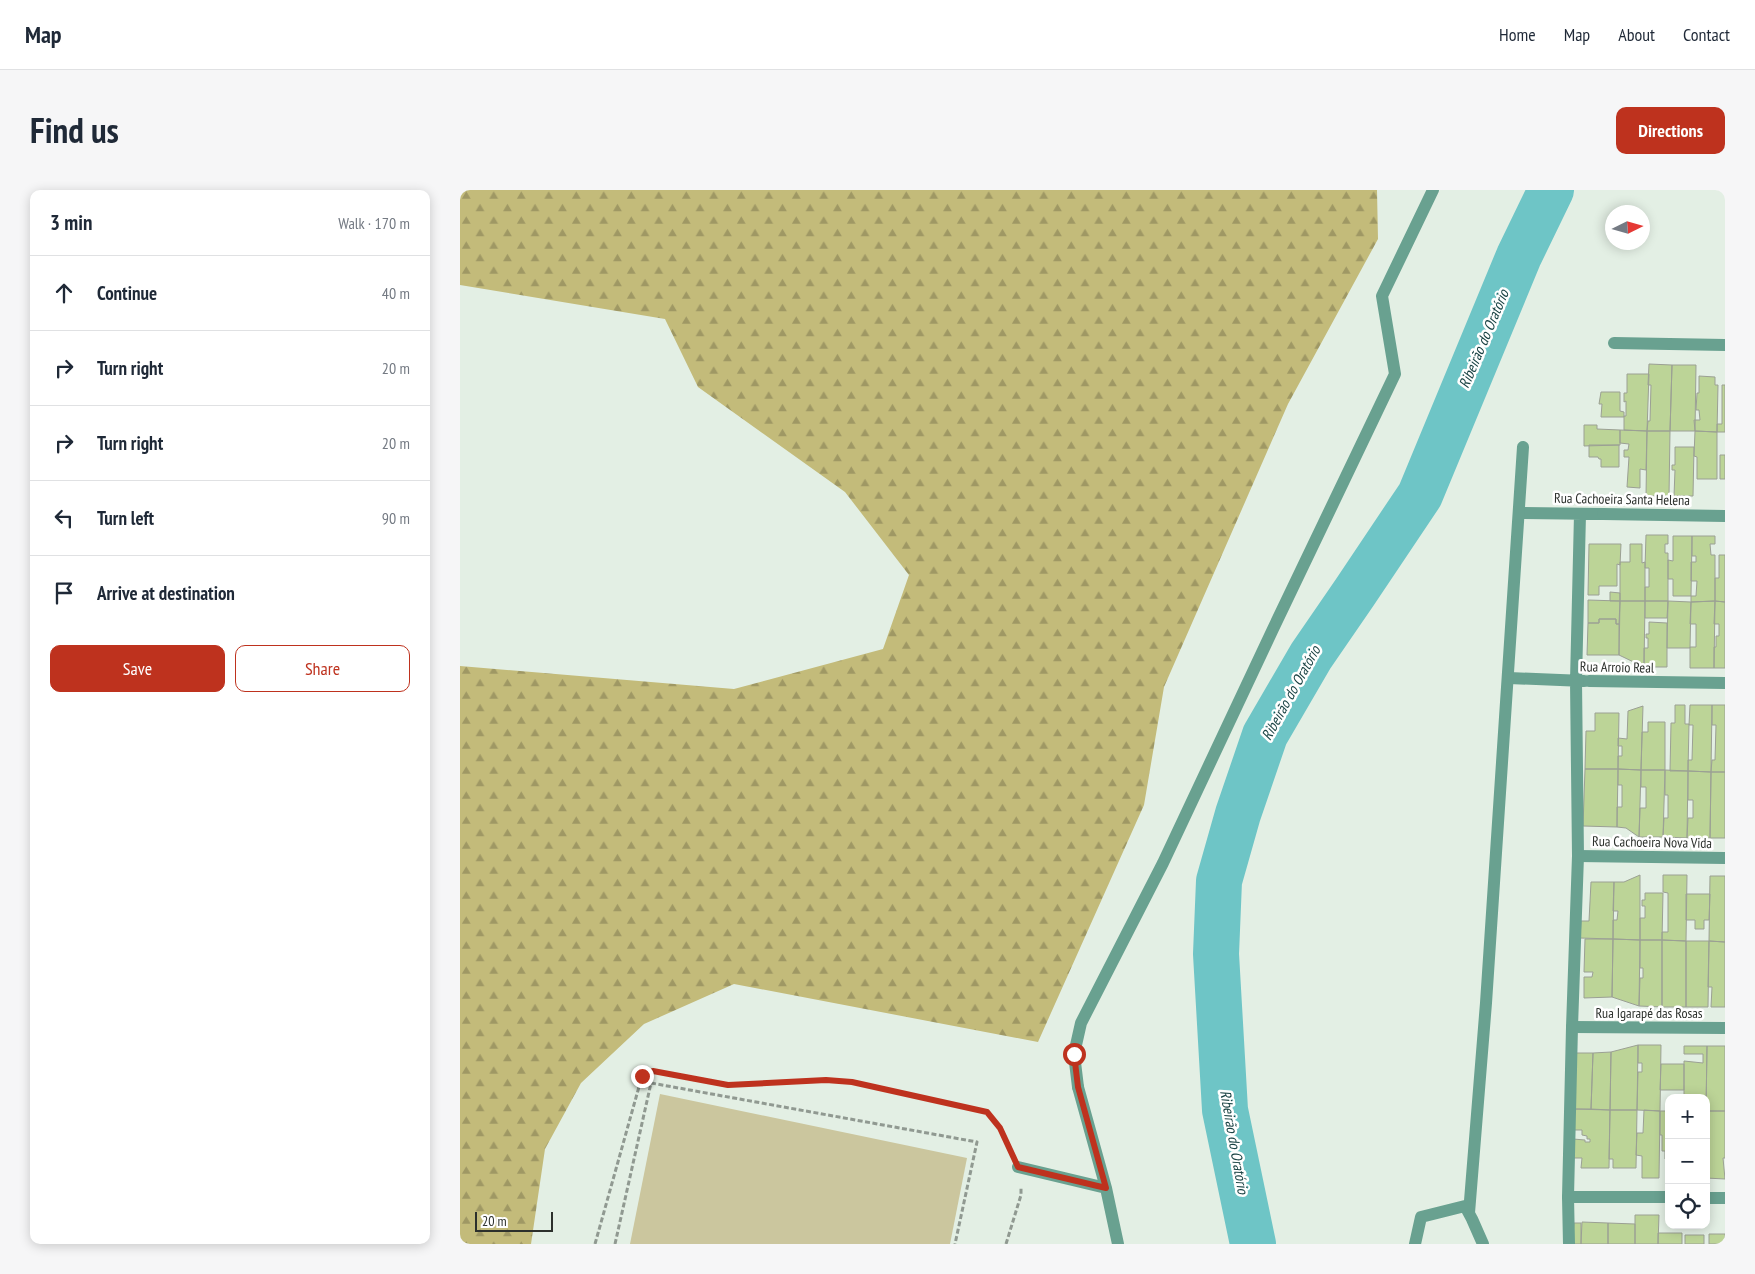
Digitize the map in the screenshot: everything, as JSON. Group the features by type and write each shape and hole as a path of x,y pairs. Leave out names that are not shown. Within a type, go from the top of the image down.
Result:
{"street":[{"path":"1118,1244 1106,1188 1078,1087 1074,1054 1081,1023 1163,863 1272,629 1395,374 1382,296 1433,190"},
{"path":"1614,343 1725,345"},
{"path":"1469,1213 1509,678 1523,447"},
{"name":"Rua Cachoeira Santa Helena","path":"1519,513 1725,516"},
{"path":"1569,1244 1568,1197 1578,856 1576,681 1580,514"},
{"name":"Rua Arroio Real","path":"1509,678 1725,683"},
{"name":"Rua Cachoeira Nova Vida","path":"1578,856 1725,858"},
{"name":"Rua Igarapé das Rosas","path":"1572,1027 1725,1028"},
{"path":"1018,1167 1106,1188"},
{"path":"1568,1197 1665,1197"},
{"path":"1710,1198 1725,1198"},
{"path":"1415,1244 1421,1217 1465,1206 1483,1244"}],"path":[{"path":"596,1244 642,1076 653,1071 728,1085 826,1080 852,1082 987,1112 1000,1128 1018,1167 1021,1195 1006,1244"},
{"path":"615,1244 651,1083 977,1142 955,1244"}],"shaded area":[{"path":"660,1094 967,1158 950,1244 630,1244"}],"green space":[{"path":"460,190 1377,190 1378,239 1288,404 1164,687 1144,805 1038,1042 734,984 644,1024 581,1083 545,1149 531,1244 460,1244 460,666 734,689 883,649 909,575 845,492 698,387 665,319 460,285"}],"building":[{"path":"1649,364 1672,365 1670,431 1647,431 1648,421 1650,421 1651,385 1648,385"},
{"path":"1672,365 1696,365 1695,431 1670,431"},
{"path":"1627,374 1649,374 1647,431 1624,430 1626,401 1624,402 1624,393 1627,393"},
{"path":"1699,376 1715,377 1715,385 1718,385 1717,432 1695,431 1694,420 1700,420 1699,410 1696,410"},
{"path":"1722,385 1725,385 1725,432 1717,432 1717,424 1722,424"},
{"path":"1601,392 1620,392 1620,411 1624,412 1624,417 1601,417 1602,404 1599,404"},
{"path":"1584,425 1597,425 1597,429 1620,430 1620,445 1584,446"},
{"path":"1620,430 1647,431 1646,470 1640,469 1640,488 1627,487 1629,457 1624,457 1624,450 1628,450 1629,444 1620,443"},
{"path":"1647,431 1670,431 1669,496 1646,496"},
{"path":"1695,431 1717,432 1717,479 1697,479 1697,457 1694,456"},
{"path":"1589,445 1619,445 1619,467 1601,467 1601,459 1589,457"},
{"path":"1675,447 1694,447 1693,496 1674,496 1675,470 1672,470 1672,465 1675,465"},
{"path":"1720,455 1725,455 1725,479 1720,479"},
{"path":"1646,535 1668,535 1665,553 1668,553 1668,601 1645,601 1645,587 1649,587 1649,568 1645,568"},
{"path":"1673,536 1692,536 1691,596 1673,596 1673,579 1668,579 1668,560 1673,561"},
{"path":"1692,536 1715,536 1715,544 1710,544 1711,555 1715,555 1715,601 1691,602 1691,596 1696,596 1697,581 1691,581 1691,562 1696,562 1696,556 1692,556"},
{"path":"1589,544 1621,544 1620,565 1617,564 1617,586 1599,586 1599,595 1588,595"},
{"path":"1630,544 1642,544 1642,563 1645,562 1645,601 1620,601 1620,562 1630,562"},
{"path":"1719,555 1725,555 1725,602 1715,601 1715,578 1719,578"},
{"path":"1610,592 1620,593 1620,601 1610,601"},
{"path":"1588,600 1620,601 1619,624 1616,624 1616,619 1599,619 1599,623 1588,623"},
{"path":"1620,601 1645,601 1644,667 1619,655"},
{"path":"1645,601 1668,601 1667,618 1645,618"},
{"path":"1668,601 1691,602 1690,648 1667,648"},
{"path":"1715,601 1725,602 1725,668 1714,668 1714,647 1716,647 1716,636 1719,636 1719,624 1714,624"},
{"path":"1715,601 1714,668 1690,668 1690,647 1696,647 1696,624 1690,624 1691,602"},
{"path":"1599,619 1616,619 1616,624 1619,624 1619,655 1587,655 1588,623 1599,623"},
{"path":"1649,622 1667,623 1667,667 1644,667 1644,648 1648,648 1646,634 1649,634"},
{"path":"1675,705 1685,705 1685,724 1689,724 1688,771 1670,771 1671,723 1675,723"},
{"path":"1690,705 1712,705 1711,772 1688,771 1688,760 1692,760 1693,725 1689,725"},
{"path":"1712,705 1725,705 1725,772 1711,772 1712,760 1715,760 1716,725 1712,725"},
{"path":"1643,706 1641,770 1618,769 1618,756 1622,756 1622,746 1618,746 1618,738 1627,739 1628,711"},
{"path":"1595,713 1619,713 1618,769 1585,769 1586,731 1595,731"},
{"path":"1648,722 1665,722 1665,770 1641,770 1642,732 1648,732"},
{"path":"1585,769 1618,769 1617,827 1583,826"},
{"path":"1618,769 1641,770 1639,837 1626,828 1617,827 1617,807 1622,807 1622,785 1618,785"},
{"path":"1641,770 1665,770 1663,837 1639,837 1640,808 1646,808 1646,787 1641,787"},
{"path":"1665,770 1688,771 1687,838 1663,837 1664,818 1668,818 1668,795 1665,795"},
{"path":"1688,771 1711,772 1710,838 1687,838 1688,818 1693,818 1693,800 1688,800"},
{"path":"1711,772 1725,772 1725,838 1710,838"},
{"path":"1640,875 1640,940 1613,939 1613,920 1617,920 1618,911 1613,911 1614,882 1624,882"},
{"path":"1663,875 1687,875 1686,941 1662,940 1662,932 1668,932 1668,893 1663,892"},
{"path":"1710,876 1725,876 1725,942 1709,941"},
{"path":"1591,882 1614,882 1613,939 1580,938 1581,921 1589,921"},
{"path":"1645,893 1663,893 1662,940 1640,940 1640,918 1645,918 1645,906 1642,906 1642,900 1645,900"},
{"path":"1686,894 1710,894 1709,920 1704,920 1704,929 1695,929 1695,920 1686,920"},
{"path":"1585,939 1613,939 1612,997 1584,998 1584,977 1592,977 1593,972 1584,972"},
{"path":"1613,939 1640,940 1639,1006 1612,997"},
{"path":"1640,940 1662,940 1662,1007 1639,1006 1640,978 1643,978 1643,968 1640,968"},
{"path":"1662,940 1686,941 1686,1007 1662,1007"},
{"path":"1686,941 1709,941 1708,1007 1686,1007"},
{"path":"1709,941 1725,942 1725,1007 1711,1007 1712,987 1708,987"},
{"path":"1638,1045 1637,1110 1610,1110 1611,1052"},
{"path":"1638,1045 1661,1045 1660,1111 1637,1110 1638,1072 1642,1072 1642,1063 1638,1063"},
{"path":"1684,1046 1707,1046 1706,1094 1684,1094 1684,1061 1703,1063 1703,1054 1684,1054"},
{"path":"1707,1046 1725,1046 1725,1111 1710,1111 1710,1094 1706,1094"},
{"path":"1611,1052 1610,1110 1591,1109 1593,1053"},
{"path":"1575,1053 1593,1053 1591,1109 1573,1109"},
{"path":"1661,1064 1684,1064 1684,1090 1660,1090"},
{"path":"1573,1109 1610,1110 1609,1168 1581,1168 1582,1158 1572,1158 1573,1139 1590,1142 1587,1136 1582,1135 1582,1130 1573,1130"},
{"path":"1610,1110 1637,1110 1636,1168 1613,1168 1613,1159 1609,1159"},
{"path":"1644,1110 1660,1111 1659,1178 1642,1178 1642,1156 1636,1155 1637,1133 1643,1133"},
{"path":"1660,1111 1665,1111 1665,1151 1662,1151 1662,1135 1660,1135"},
{"path":"1710,1111 1725,1111 1725,1158 1723,1158 1725,1179 1710,1178"},
{"path":"1635,1215 1659,1215 1658,1244 1635,1244"},
{"path":"1582,1222 1608,1223 1608,1244 1581,1244"},
{"path":"1574,1223 1581,1223 1581,1244 1572,1244"},
{"path":"1608,1223 1635,1224 1635,1244 1608,1244"},
{"path":"1658,1233 1682,1233 1682,1244 1658,1244"},
{"path":"1709,1234 1725,1234 1725,1244 1709,1244"},
{"path":"1685,1235 1704,1235 1704,1244 1685,1244"}],"waterway":[{"name":"Ribeirão do Oratório","path":"1253,1244 1225,1110 1216,954 1219,881 1238,814 1265,735 1311,656 1420,495 1519,256 1551,190"}],"route":[{"path":"642,1076 653,1071 728,1085 826,1080 852,1082 987,1112 1000,1128 1018,1167 1106,1188 1078,1087 1074,1054"}]}
